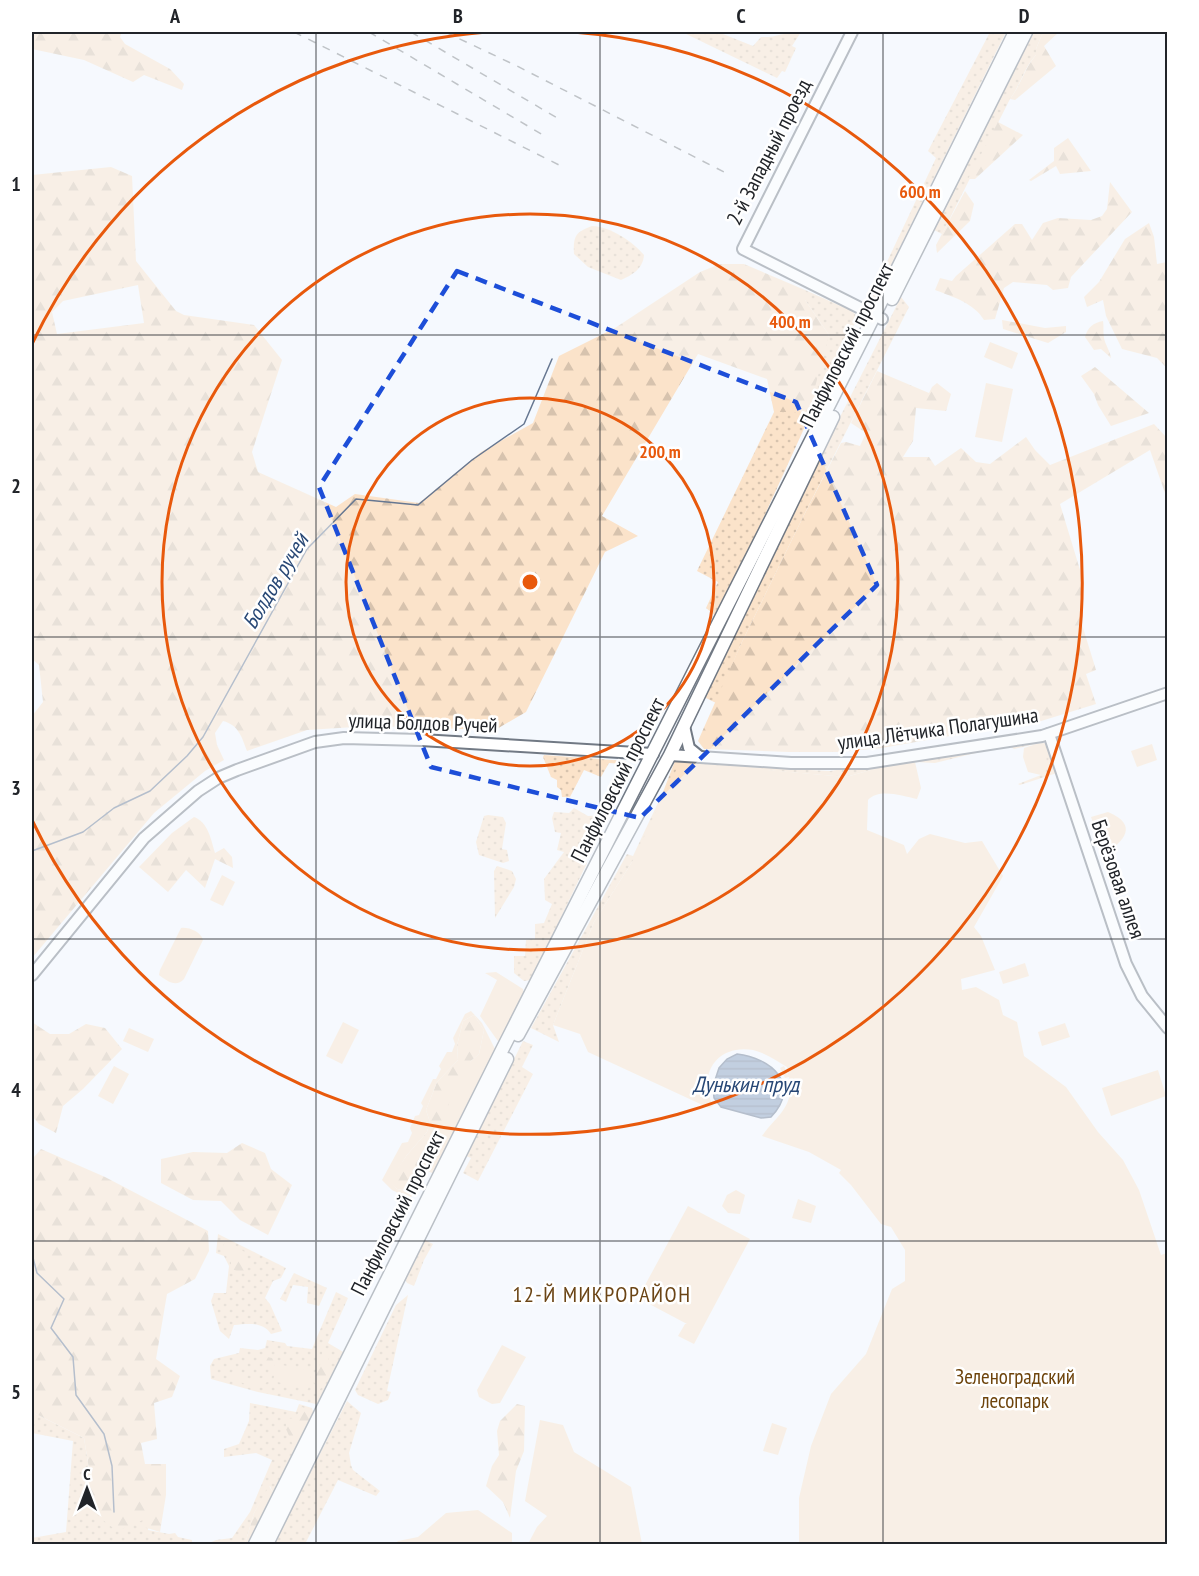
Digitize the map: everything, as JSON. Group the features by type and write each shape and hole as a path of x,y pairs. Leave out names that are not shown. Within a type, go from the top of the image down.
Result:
{"main road":[{"name":"Панфиловский проспект","path":"267,1545 519,1034 670,755 1015,32"},
{"name":"Панфиловский проспект","path":"255,1544 501,1050 1026,32"},
{"path":"653,754 670,755"}],"street":[{"name":"2-й Западный проезд","path":"852,32 743,249 878,318"},
{"name":"улица Лётчика Полагушина","path":"670,755 791,763 867,763 1050,734 1167,693"},
{"path":"684,726 689,748 700,758"},
{"name":"Берёзовая аллея","path":"1050,734 1129,972 1142,996 1167,1028"},
{"name":"улица Болдов Ручей","path":"32,975 144,838 198,791 218,778 237,770 315,742 352,738 653,754"}],"highlighted area":[{"path":"457,271 796,402 877,585 640,818 431,767 319,487"}],"green space":[{"path":"32,32 88,32 92,34 122,32 120,37 125,44 170,69 184,84 182,90 144,75 133,82 84,60 32,49"},
{"path":"682,32 718,32 753,46 761,37 801,32 792,46 796,48 785,72 782,71 777,78"},
{"path":"990,32 1006,32 874,300 868,302 936,158 928,151"},
{"path":"1034,32 1043,32 1036,55 1028,65 1010,99 942,234 934,230 956,182"},
{"path":"1043,32 1059,32 1044,46 1056,66 1015,100 1010,99 1036,55"},
{"path":"998,122 1023,135 975,179 968,179"},
{"path":"1068,138 1091,171 1060,174 1056,166 1031,181 1029,180 1054,161 1054,148"},
{"path":"111,167 132,176 136,261 176,311 184,315 254,325 282,360 252,452 258,472 336,507 355,494 419,503 481,452 533,423 559,356 615,328 700,272 720,264 744,264 805,290 805,300 829,335 811,402 798,412 774,412 767,379 698,354 602,516 638,536 605,552 526,712 495,730 371,726 307,730 247,751 236,729 223,721 215,733 217,745 224,760 205,771 154,813 32,958 32,716 43,702 39,665 32,659 32,175","holes":["138,285 144,323 57,334 52,312 63,301"]},
{"path":"1110,182 1132,212 1071,277 1068,288 1053,290 1047,285 1013,282 1004,288 995,319 984,320 969,305 935,290 940,278 952,281 1015,224 1022,224 1032,240 1043,223 1058,218 1091,220 1102,216 1107,209"},
{"path":"965,191 974,204 970,221 937,253 936,245"},
{"path":"1149,223 1154,237 1157,264 1167,262 1167,368 1157,358 1122,349 1106,316 1103,300 1087,307 1084,297 1099,282 1125,239"},
{"path":"592,226 614,232 644,255 642,264 636,271 621,280 588,267 574,254 576,236"},
{"path":"805,290 852,311 857,316 718,618 706,608 718,582 697,571 774,412 798,412 829,335 805,300"},
{"path":"901,297 909,307 741,644 716,703 704,697 812,472"},
{"path":"1002,320 1045,328 1066,326 1066,332 1048,343 1003,329"},
{"path":"1103,321 1104,338 1111,358 1101,349 1094,350 1085,337 1091,326"},
{"path":"990,342 1018,353 1012,369 984,357"},
{"path":"1095,367 1149,413 1111,426 1094,394 1081,376"},
{"path":"877,371 929,393 937,383 951,394 946,411 916,408 913,441 903,457 929,457 935,466 961,448 976,462 990,464 1026,437 1050,465 1154,424 1167,438 1167,499 1150,450 1060,504 1084,583 1080,618 1096,670 1086,674 1096,704 1038,722 1026,718 965,728 961,734 882,748 840,752 704,749 698,741 741,644 803,517 841,443 860,446 866,433 851,423"},
{"path":"986,383 1013,389 1002,442 975,437"},
{"path":"1048,743 1057,773 1020,785 1018,784 1041,775 1036,744 1014,749 1008,745 935,763 915,762 885,766 846,777 754,769 632,862 594,922 553,1025 559,1042 531,1028 627,854 633,856 675,761 678,759 749,767 830,771 1006,744"},
{"path":"1036,744 1046,749 1047,766 1041,775 1028,772 1023,757 1024,748"},
{"path":"1152,744 1157,760 1137,767 1131,751"},
{"path":"544,755 626,761 624,764 609,763 601,777 584,770 570,797 562,797 561,790 557,787 557,780 551,777"},
{"name":"Зеленоградский лесопарк","path":"680,762 846,777 885,766 915,762 921,788 917,799 891,794 873,796 868,800 867,830 904,845 907,854 919,839 930,834 965,843 982,841 1003,876 974,927 981,936 995,970 961,979 962,990 976,987 999,1000 1003,1015 1017,1022 1024,1056 1066,1087 1098,1132 1123,1160 1139,1190 1161,1255 1167,1253 1167,1544 799,1544 799,1498 811,1446 831,1394 866,1354 892,1289 905,1281 905,1250 891,1227 881,1224 839,1173 841,1170 809,1152 762,1136 787,1103 789,1077 785,1078 780,1068 784,1066 788,1075 787,1067 753,1050 740,1049 729,1052 720,1057 709,1073 707,1083 713,1106 709,1108 588,1052 580,1034 553,1025 594,922 632,862"},
{"path":"574,808 588,816 606,815 584,859 587,863 531,980 524,981 514,973 514,956 525,956 526,940 535,939 535,924 544,923 552,904 545,900 544,879 564,852 557,850 561,833 555,832 552,818 554,812 569,813"},
{"path":"1108,812 1118,817 1126,828 1118,844 1105,854 1091,817"},
{"path":"484,816 503,817 506,823 502,849 507,850 509,861 503,863 479,855 476,842"},
{"path":"194,817 206,827 215,853 224,848 232,857 233,868 215,859 205,888 186,870 168,892 139,867 172,833"},
{"path":"497,866 512,871 516,879 514,887 495,918 494,871"},
{"path":"222,875 235,882 223,906 210,900"},
{"path":"181,928 194,931 203,940 184,979 175,983 159,975"},
{"path":"1025,963 1029,976 1003,984 999,972"},
{"path":"496,972 523,989 524,996 500,1044 480,1016 497,980 485,973"},
{"path":"471,1011 482,1023 496,1051 435,1174 427,1171 410,1199 392,1190 382,1180 402,1143 408,1142 415,1116 419,1115 423,1106 421,1103 433,1079 436,1079 441,1069 439,1066 447,1052 452,1052 455,1044 453,1038 465,1014","holes":["474,1015 484,1030 479,1054 471,1061 453,1088 432,1166 411,1175 402,1190 397,1189 390,1181 407,1155 427,1132 430,1122 426,1110 437,1082 458,1060 457,1045 463,1021"]},
{"path":"474,1015 484,1030 479,1054 471,1061 432,1166 412,1175 402,1190 397,1189 389,1181 427,1132 430,1122 426,1110 437,1082 458,1060 457,1045 463,1021"},
{"path":"32,1022 50,1034 69,1034 86,1024 105,1028 122,1049 63,1106 56,1133 39,1124 32,1116"},
{"path":"343,1022 359,1030 342,1064 326,1056"},
{"path":"1065,1023 1070,1037 1042,1046 1038,1032"},
{"path":"129,1028 154,1039 148,1052 123,1041"},
{"path":"523,1041 533,1045 522,1067 533,1074 478,1181 463,1173 471,1158 466,1156"},
{"path":"114,1066 129,1074 113,1104 98,1096"},
{"path":"1158,1070 1166,1096 1111,1116 1102,1088"},
{"path":"242,1143 265,1153 271,1169 292,1185 268,1235 240,1220 221,1201 193,1200 161,1183 161,1159 193,1152 227,1153"},
{"path":"41,1149 105,1177 208,1231 209,1251 195,1279 167,1294 156,1359 180,1376 172,1397 154,1403 157,1439 141,1443 145,1464 166,1464 166,1495 160,1532 144,1527 150,1517 117,1531 99,1517 86,1484 89,1469 84,1438 32,1412 32,1156 34,1157"},
{"path":"736,1190 745,1195 740,1214 728,1213 722,1206 727,1195"},
{"path":"798,1199 816,1206 811,1223 792,1218"},
{"path":"688,1206 750,1239 694,1344 678,1336 687,1324 638,1298"},
{"path":"218,1234 286,1268 281,1278 273,1281 265,1298 282,1331 271,1334 259,1325 234,1325 229,1339 220,1331 211,1301 214,1293 226,1293 229,1266 224,1256 216,1253"},
{"path":"423,1239 433,1244 414,1286 407,1283 404,1277"},
{"path":"229,1241 246,1253 245,1271 239,1272 232,1269 229,1252 223,1247 225,1242"},
{"path":"294,1273 327,1288 319,1306 307,1303 308,1287 293,1285 286,1302 280,1299"},
{"path":"336,1292 348,1298 328,1343 345,1353 322,1401 316,1404 211,1379 210,1366 214,1359 239,1353 240,1348 258,1350 265,1348 267,1340 285,1343 287,1346 312,1349"},
{"path":"408,1295 387,1391 391,1392 388,1400 378,1404 358,1395 355,1390 396,1305"},
{"path":"502,1345 526,1357 500,1403 492,1404 479,1397 477,1390"},
{"path":"323,1348 327,1349 331,1375 318,1392 312,1377 320,1365"},
{"path":"257,1355 272,1358 275,1364 270,1381 259,1385 249,1385 240,1382 231,1374 235,1368 248,1379 263,1378 270,1369 267,1363 258,1360"},
{"path":"277,1364 312,1371 308,1389 273,1381"},
{"path":"347,1401 361,1413 349,1453 351,1465 353,1470 380,1491 376,1496 338,1480 305,1544 274,1544"},
{"path":"250,1403 296,1412 299,1404 312,1408 314,1415 250,1544 274,1495 270,1486 254,1513 245,1544 207,1544 232,1538 250,1512 272,1460 256,1453 224,1457 224,1449 239,1444 249,1421"},
{"path":"517,1404 525,1406 524,1451 516,1471 510,1518 503,1502 486,1486 492,1466 499,1455 497,1431 500,1421"},
{"path":"302,1407 312,1411 312,1414 299,1441 293,1445 286,1429 286,1419 295,1418"},
{"path":"32,1412 84,1438 89,1469 86,1484 151,1516 148,1530 175,1533 178,1537 192,1540 192,1544 32,1543 32,1538 66,1532 73,1441 32,1433"},
{"path":"540,1420 563,1425 574,1452 631,1487 642,1544 528,1544 537,1527 547,1516 525,1501"},
{"path":"772,1423 787,1428 778,1455 763,1451"},
{"path":"269,1486 274,1494 248,1544 245,1544 254,1513"},
{"path":"478,1510 512,1533 512,1544 395,1544 398,1541 418,1537 446,1513"}],"water":[{"name":"Дунькин пруд","path":"737,1054 761,1061 771,1067 783,1084 784,1094 780,1105 771,1117 761,1118 721,1107 714,1098 713,1086 719,1068 727,1059"}],"waterway":[{"name":"Болдов ручей","path":"32,851 83,832 114,808 150,791 187,756 203,737 307,549 356,499 418,505 472,460 524,424 552,359"},
{"path":"32,1254 37,1273 64,1299 51,1328 73,1357 76,1395 104,1434 112,1466 114,1512"}],"railway":[{"path":"294,32 559,165"},
{"path":"369,32 548,138"},
{"path":"411,32 559,119"},
{"path":"445,32 517,66 724,172"}],"district":[{"name":"12-Й МИКРОРАЙОН","path":"602,1294"}]}
